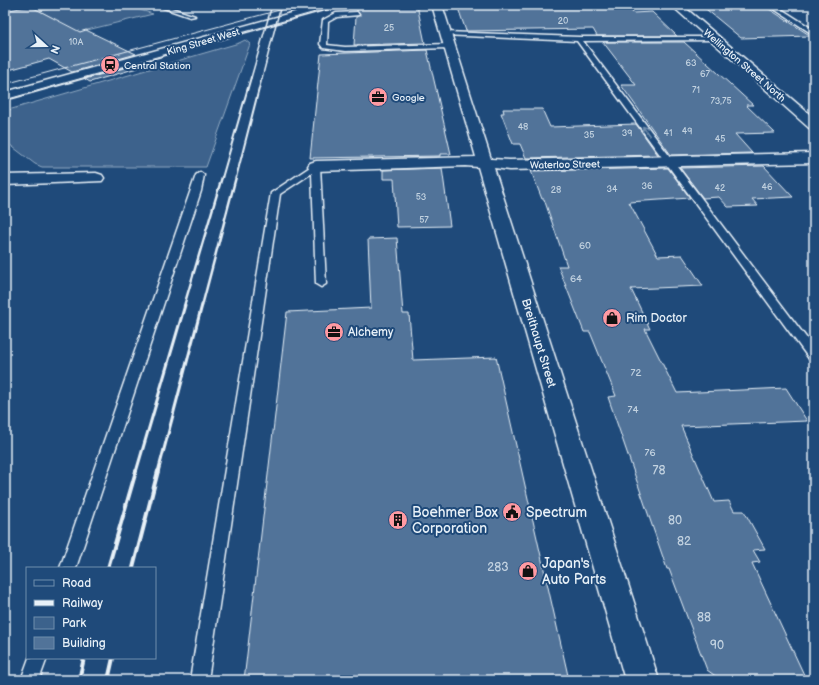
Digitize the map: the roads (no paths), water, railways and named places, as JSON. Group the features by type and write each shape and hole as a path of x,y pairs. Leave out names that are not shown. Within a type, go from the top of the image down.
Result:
{"street":[{"name":"King Street West","path":"5,88 308,5"},
{"name":"King Street West","path":"5,96 332,5"},
{"name":"Breithaupt Street","path":"437,5 642,680"},
{"name":"Wellington Street North","path":"676,5 814,125"},
{"name":"Waterloo Street","path":"316,166 465,161 510,165 814,158"},
{"path":"5,180 96,178"}],"lane":[{"path":"158,5 192,16"},
{"path":"771,5 814,33"},
{"path":"357,14 336,15 325,21 323,44 325,47 345,49 447,40 714,38"},
{"path":"579,39 814,357"},
{"path":"316,166 321,284"},
{"path":"199,680 276,193 316,166"},
{"path":"68,567 194,198 200,174"},
{"path":"30,680 38,659"}],"tram line":[{"path":"5,84 298,5"},
{"path":"5,100 340,5"}],"railway":[{"path":"251,78 272,5"},
{"path":"262,78 281,5"},
{"path":"222,178 251,77"},
{"path":"236,178 262,77"},
{"path":"184,306 222,177"},
{"path":"202,306 236,177"},
{"path":"136,472 185,305"},
{"path":"158,472 202,305"},
{"path":"108,567 136,471"},
{"path":"133,567 158,471"},
{"path":"79,680 84,659"},
{"path":"108,680 113,659"}],"place":[{"name":"Central Station","path":"110,65"},
{"name":"Google","path":"378,97"},
{"name":"Rim Doctor","path":"612,318"},
{"name":"Alchemy","path":"334,332"},
{"name":"Spectrum","path":"512,512"},
{"name":"Boehmer Box Corporation","path":"398,520"},
{"name":"Japan's Auto Parts","path":"528,571"}]}
